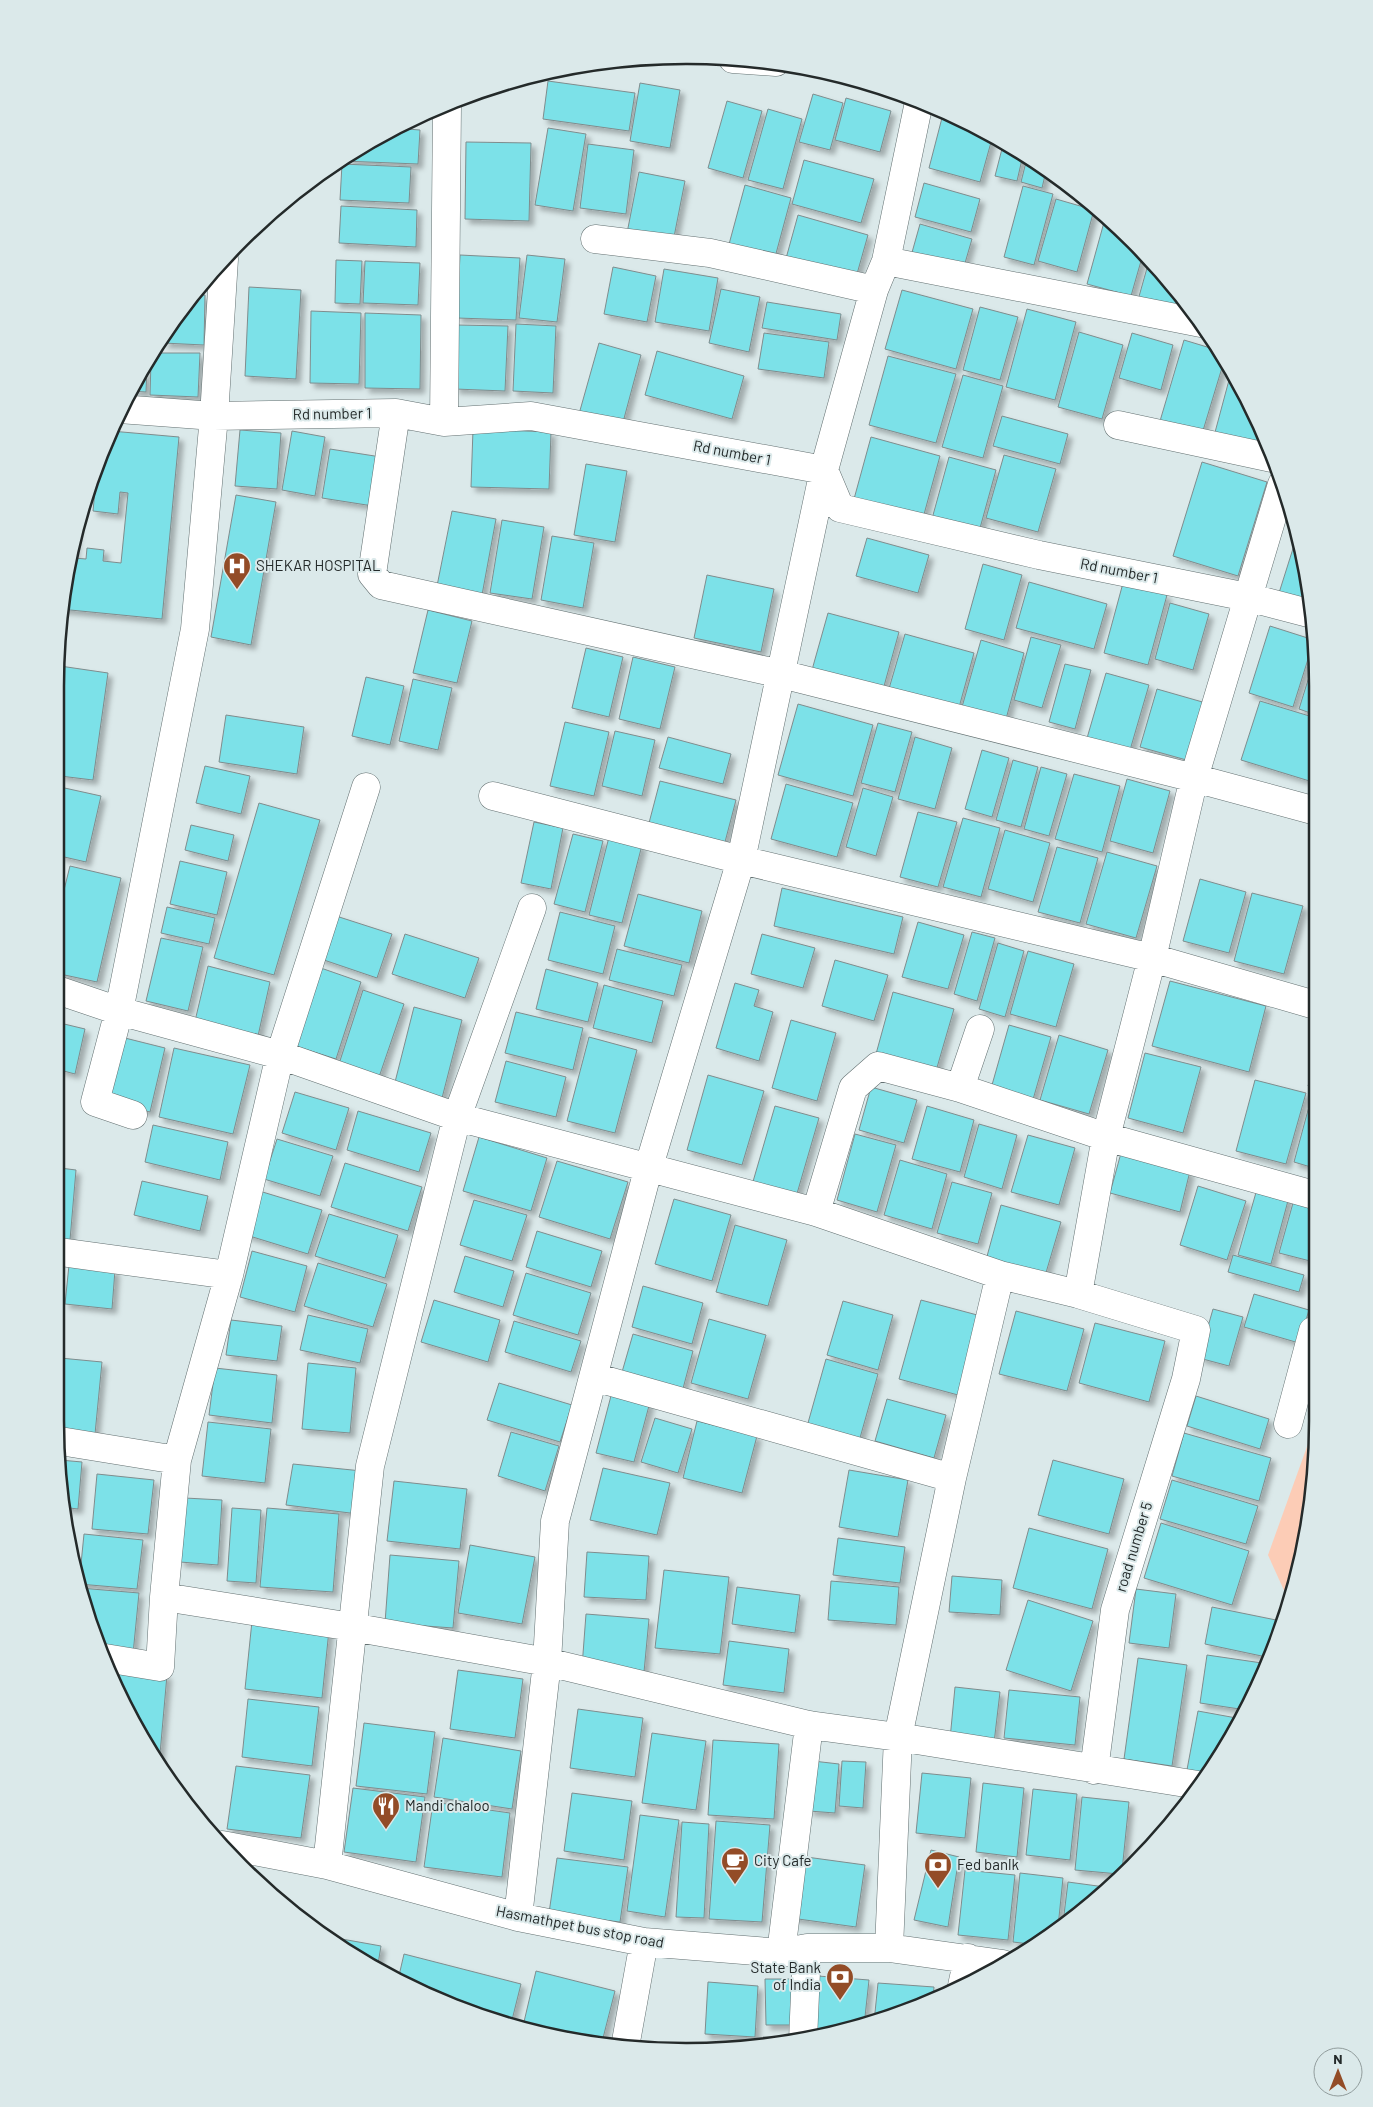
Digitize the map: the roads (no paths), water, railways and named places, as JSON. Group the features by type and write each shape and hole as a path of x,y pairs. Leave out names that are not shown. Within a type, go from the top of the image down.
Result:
{"street":[{"path":"518,1917 547,1662 555,1521 649,1166 741,860 824,470 874,290 886,261 918,108"},
{"path":"444,422 447,111"},
{"path":"595,239 710,254 874,290"},
{"path":"886,261 1191,321"},
{"path":"133,1115 95,1102 119,1010 195,629 214,416 223,270"},
{"name":"Rd number 1","path":"129,410 214,416 396,413 444,422 531,416 824,470 840,508 1039,555 1247,597 1305,612"},
{"path":"396,413 372,574 380,585 781,674 1194,778 1309,809"},
{"path":"1118,425 1265,457"},
{"path":"64,992 119,1010 280,1055 457,1117 649,1166 816,1212 1000,1275 1078,1294 1106,1137 1152,958 1194,778 1279,495"},
{"path":"111,1659 160,1667 164,1597 177,1460 229,1275 280,1055 366,787"},
{"path":"493,796 741,860 1152,958 1309,1003"},
{"path":"327,1864 370,1466 457,1117 532,908"},
{"path":"960,1088 980,1029"},
{"path":"816,1212 853,1088 878,1066 960,1088 1106,1137 1309,1194"},
{"path":"64,1253 229,1275"},
{"path":"889,1948 898,1737 952,1478 1000,1275"},
{"name":"road number 5","path":"1078,1294 1196,1330 1186,1379 1115,1610 1094,1770"},
{"path":"1288,1424 1309,1346"},
{"path":"594,1377 952,1478"},
{"path":"65,1442 177,1460"},
{"path":"164,1597 352,1627 547,1662 809,1725 898,1737 1094,1770 1192,1784"},
{"path":"802,2032 794,1951 809,1725"},
{"name":"Hasmathpet bus stop road","path":"233,1847 327,1864 518,1917 644,1942 794,1951 889,1948 994,1962"},
{"path":"626,2040 644,1942"},
{"path":"964,1978 968,1958"}],"place":[{"name":"SHEKAR HOSPITAL","path":"237,590"},
{"name":"Mandi chaloo","path":"386,1830"},
{"name":"City Cafe","path":"735,1885"},
{"name":"Fed banlk","path":"938,1889"},
{"name":"State Bank of India","path":"840,2001"}]}
